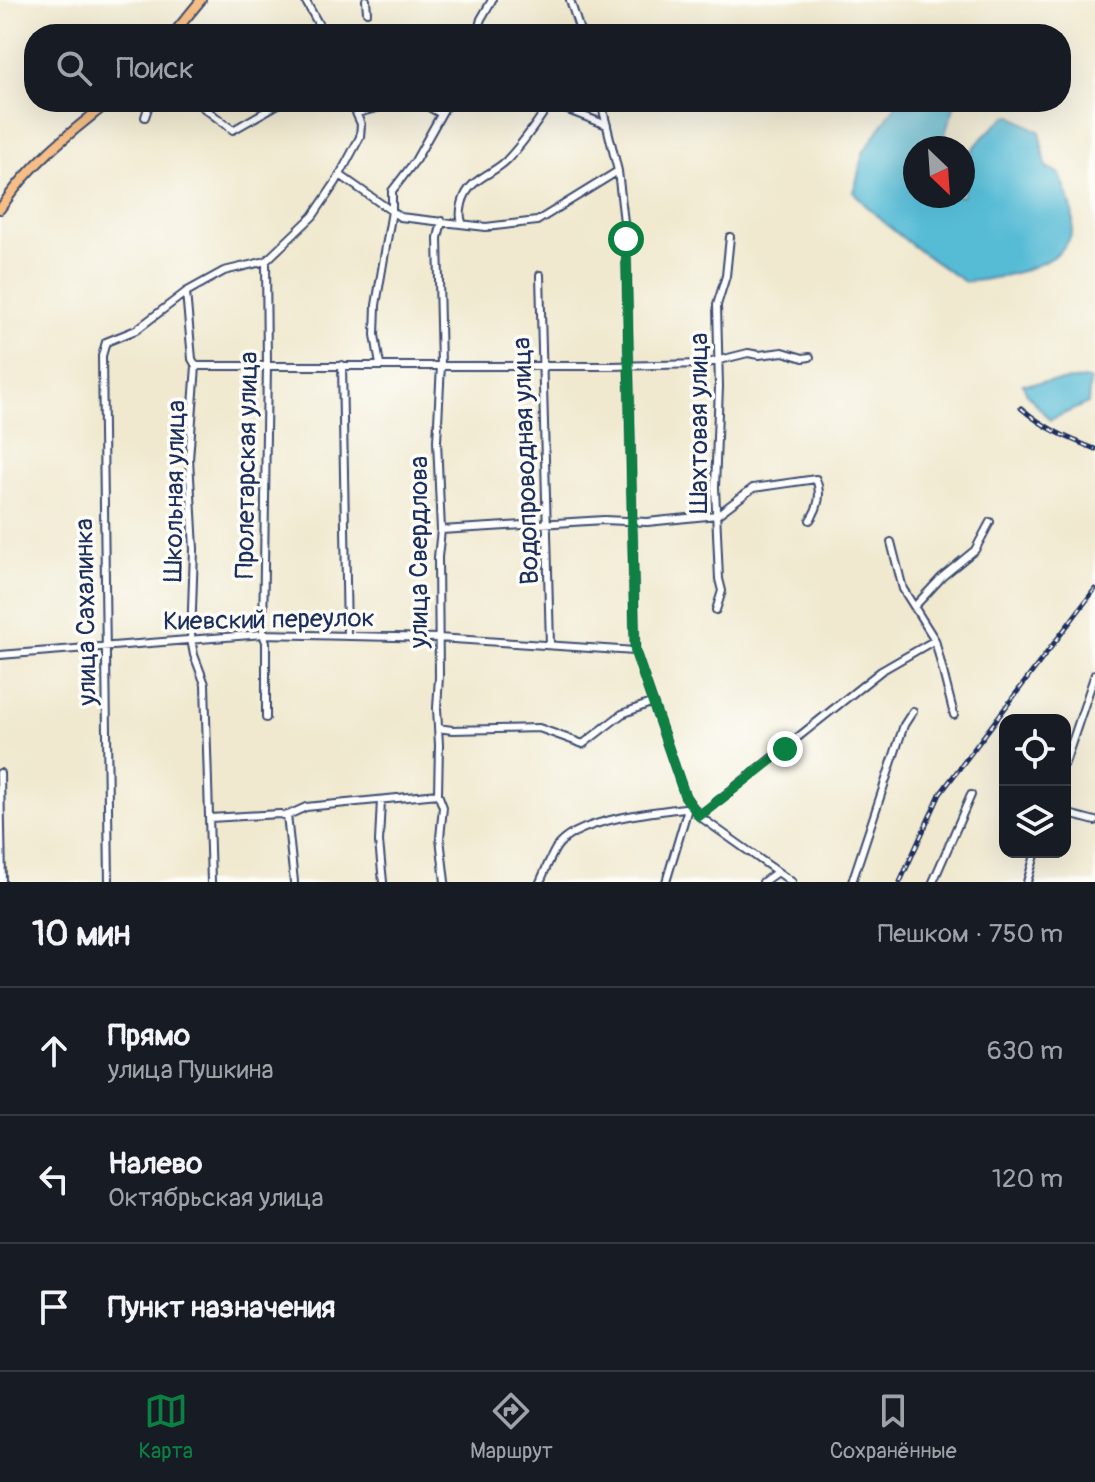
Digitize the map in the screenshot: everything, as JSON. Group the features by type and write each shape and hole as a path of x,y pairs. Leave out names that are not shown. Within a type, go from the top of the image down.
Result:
{"main road":[{"path":"181,24 201,0"},
{"path":"0,209 17,184 59,140 96,112"}],"street":[{"path":"305,0 318,24"},
{"path":"366,0 367,12"},
{"path":"480,24 492,0"},
{"path":"570,0 578,24"},
{"path":"145,117 147,112"},
{"path":"209,112 233,130 264,112"},
{"path":"186,292 224,271 266,261 313,216 360,137 361,124 356,112"},
{"path":"380,365 375,335 376,305 392,211 392,191 415,161 441,114 438,112"},
{"path":"462,222 460,216 465,193 476,180 505,162 543,112"},
{"path":"572,112 607,125"},
{"path":"604,112 618,171 626,239 635,651 691,808 792,882"},
{"path":"340,175 400,217 486,227 537,221 618,171"},
{"name":"улица Свердлова","path":"442,221 438,238 441,365 437,441 441,530 438,557 438,794 443,807 440,838 445,882"},
{"name":"Шахтовая улица","path":"716,610 722,591 717,515 717,305 726,276 730,237"},
{"name":"Пролетарская улица","path":"266,261 263,634 266,642 266,718"},
{"name":"Водопроводная улица","path":"540,275 550,645"},
{"name":"улица Сахалинка","path":"109,882 102,356 106,342 136,330 186,292"},
{"name":"Школьная улица","path":"186,292 192,359 196,366 189,459 194,549 191,639 205,684 211,882"},
{"path":"196,366 704,364 748,353 783,352 810,357"},
{"path":"342,365 347,636"},
{"path":"441,530 632,520 647,522 717,515 753,488 816,479 820,488 818,509 810,520"},
{"path":"915,606 942,577 975,550 990,522"},
{"path":"891,542 903,589 935,640 954,715"},
{"name":"Киевский переулок","path":"0,655 106,644 263,634 438,638 635,651"},
{"path":"699,816 881,671 935,640"},
{"path":"1071,745 1095,674"},
{"path":"438,728 539,728 583,744 622,714 653,702"},
{"path":"852,882 904,725 913,711"},
{"path":"0,773 2,882"},
{"path":"210,818 287,815 306,807 438,794"},
{"path":"933,882 971,795"},
{"path":"381,800 379,828 383,882"},
{"path":"540,882 557,845 594,824 646,812 691,808"},
{"path":"666,882 691,808"},
{"path":"287,815 294,882"},
{"path":"1071,815 1095,821"},
{"path":"1027,882 1034,858"},
{"path":"763,882 777,872"}],"water":[{"path":"891,112 952,112 945,136 903,136 903,208 975,208 975,147 1005,117 1012,116 1040,132 1046,167 1059,173 1069,199 1073,226 1069,240 1046,261 1012,274 965,282 893,230 854,193 863,153"},
{"path":"1090,380 1088,403 1050,420 1027,394 1023,384"}],"railway":[{"path":"1021,408 1056,432 1095,449"},
{"path":"900,882 940,794 1095,589"}],"route":[{"path":"626,239 635,651 685,796 699,816 785,749"}]}
